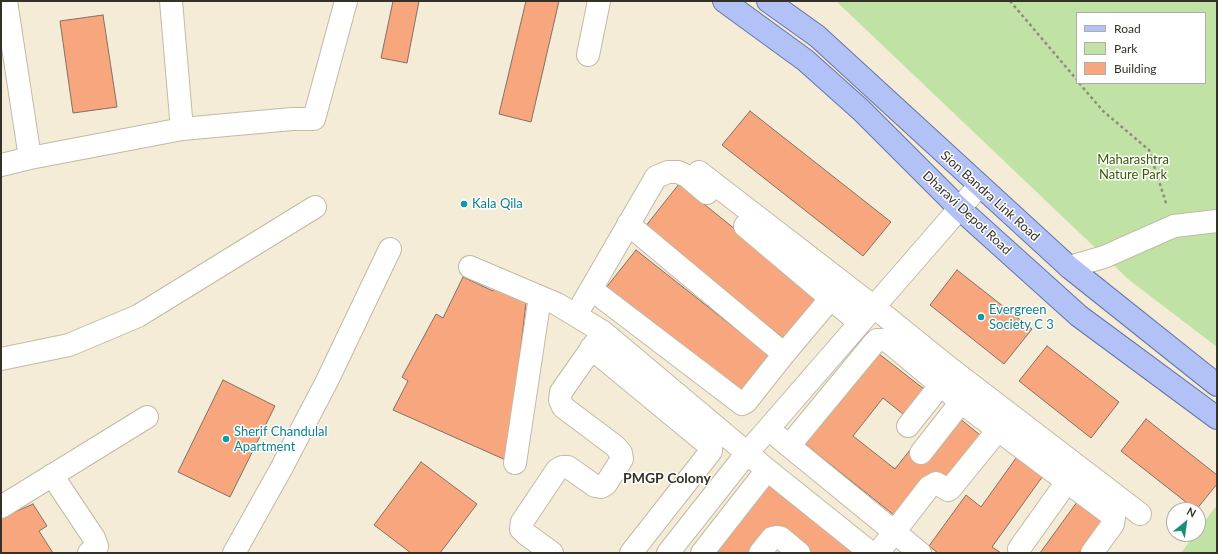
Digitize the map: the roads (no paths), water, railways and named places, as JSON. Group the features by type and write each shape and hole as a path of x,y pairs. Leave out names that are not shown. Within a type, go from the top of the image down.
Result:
{"main road":[{"name":"Dharavi Depot Road","path":"724,1 805,60 861,110 959,208 1079,316 1217,418"},
{"name":"Sion Bandra Link Road","path":"768,1 817,36 1069,267 1217,385"}],"street":[{"path":"6,1 30,158"},
{"path":"171,1 182,128"},
{"path":"1,165 182,128 292,119 314,119 346,1"},
{"path":"588,55 599,1"},
{"path":"576,316 656,177 668,172 678,172 686,176 831,298 867,315"},
{"path":"699,172 867,315 946,378 1073,474 1114,517 1113,524 1092,553"},
{"path":"668,553 747,452 979,186"},
{"path":"1,359 69,345 138,316 316,207"},
{"path":"1069,267 1104,257 1174,226 1217,220"},
{"path":"628,224 784,354"},
{"path":"234,553 281,469 327,381 390,249"},
{"path":"470,267 556,304 576,316 597,340 711,447 711,451 631,553"},
{"path":"591,290 742,404 746,402 831,298"},
{"path":"515,463 540,297"},
{"path":"597,340 747,452 767,470 871,553"},
{"path":"552,553 526,534 522,529 522,522 557,470 562,467 568,467 595,486 601,487 606,484 622,459 621,453 615,446 564,407 560,400 561,392 597,340"},
{"path":"789,446 877,340 882,340 888,342 946,378 961,402 998,430 1140,514"},
{"path":"908,426 946,378"},
{"path":"921,454 961,402"},
{"path":"1,506 147,417"},
{"path":"768,429 920,553"},
{"path":"878,553 929,487 936,484 948,490 951,488 998,430"},
{"path":"702,553 767,470"},
{"path":"1019,549 1073,474"},
{"path":"52,476 94,538 97,546 88,553"},
{"path":"760,553 772,538 777,537 781,538 799,553"}],"place":[{"name":"Kala Qila","path":"464,204"},
{"name":"Evergreen Society C 3","path":"981,317"},
{"name":"Sherif Chandulal Apartment","path":"226,439"}],"district":[{"name":"PMGP Colony","path":"667,478"}],"park label":[{"name":"Maharashtra Nature Park","path":"1133,168"}]}
